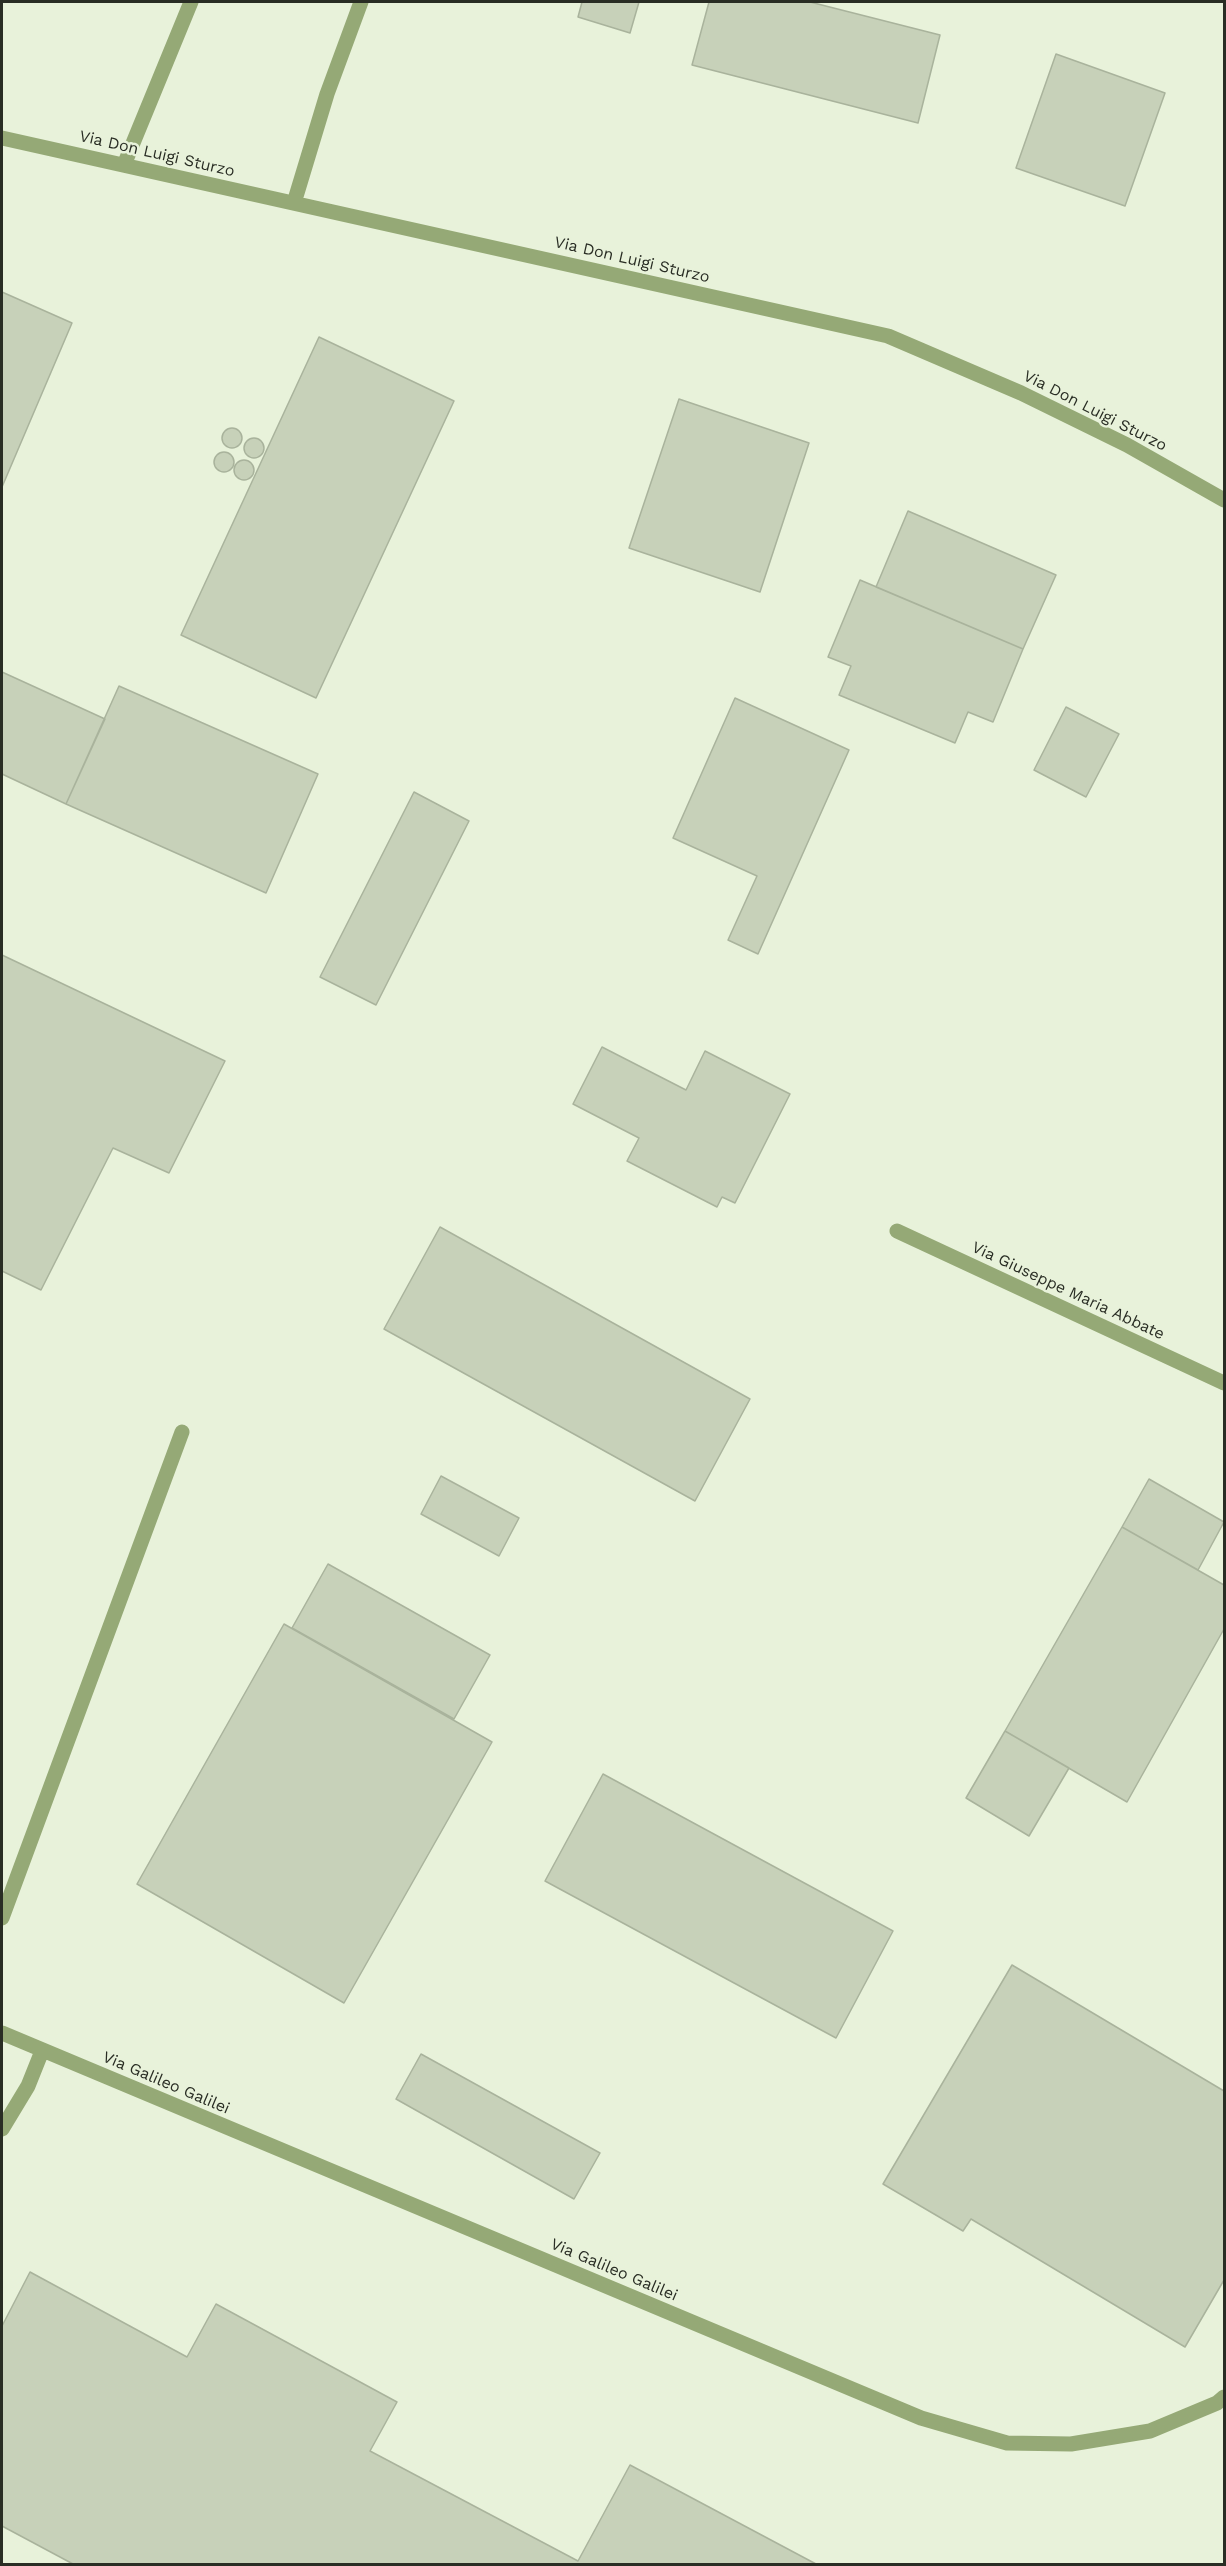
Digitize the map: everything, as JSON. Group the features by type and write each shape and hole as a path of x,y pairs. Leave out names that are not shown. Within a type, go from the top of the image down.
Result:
{"street":[{"path":"124,165 191,2"},
{"path":"294,203 327,94 361,2"},
{"name":"Via Don Luigi Sturzo","path":"2,138 888,336 1021,393 1127,445 1224,500"},
{"name":"Via Giuseppe Maria Abbate","path":"897,1231 1224,1383"},
{"path":"2,1918 182,1432"},
{"name":"Via Galileo Galilei","path":"2,2033 921,2418 1006,2443 1071,2444 1150,2431 1217,2403 1224,2397"},
{"path":"2,2129 7,2110 28,2086 42,2050"}],"building":[{"path":"582,2 639,2 630,33 578,17"},
{"path":"709,2 810,2 940,35 918,123 692,65"},
{"path":"1056,54 1165,93 1125,206 1016,168"},
{"path":"2,292 72,323 2,487"},
{"path":"319,337 454,401 316,698 181,635"},
{"path":"679,399 809,443 760,592 629,548"},
{"path":"228,428 236,428 242,434 242,442 236,448 228,448 222,442 222,434"},
{"path":"250,438 258,438 264,444 264,452 258,458 250,458 244,452 244,444"},
{"path":"220,452 228,452 234,458 234,466 228,472 220,472 214,466 214,458"},
{"path":"240,460 248,460 254,466 254,474 248,480 240,480 234,474 234,466"},
{"path":"908,511 1056,575 1023,649 876,587"},
{"path":"860,580 1023,649 993,722 968,712 955,743 839,695 851,666 828,657"},
{"path":"2,672 105,719 66,804 2,774"},
{"path":"119,686 318,774 266,893 66,804"},
{"path":"735,698 849,750 758,954 728,940 757,876 673,838"},
{"path":"1066,707 1119,734 1086,797 1034,770"},
{"path":"414,792 469,821 376,1005 320,977"},
{"path":"2,955 225,1061 169,1173 113,1148 41,1290 2,1271"},
{"path":"602,1047 686,1090 705,1051 790,1094 735,1203 722,1197 717,1207 627,1161 639,1138 573,1104"},
{"path":"440,1227 750,1399 695,1501 384,1329"},
{"path":"441,1476 519,1518 499,1556 421,1514"},
{"path":"1149,1479 1224,1522 1198,1570 1122,1527"},
{"path":"1122,1527 1224,1585 1224,1629 1127,1802 1005,1731"},
{"path":"328,1564 490,1655 454,1719 292,1628"},
{"path":"284,1624 492,1742 344,2003 137,1884"},
{"path":"1005,1731 1069,1768 1029,1836 966,1798"},
{"path":"603,1774 893,1931 836,2038 545,1881"},
{"path":"1012,1965 1224,2091 1224,2280 1185,2347 971,2219 963,2231 883,2184"},
{"path":"421,2054 600,2153 574,2199 396,2099"},
{"path":"30,2272 187,2357 216,2304 397,2402 370,2451 578,2561 630,2465 816,2564 73,2564 2,2526 2,2326"}]}
